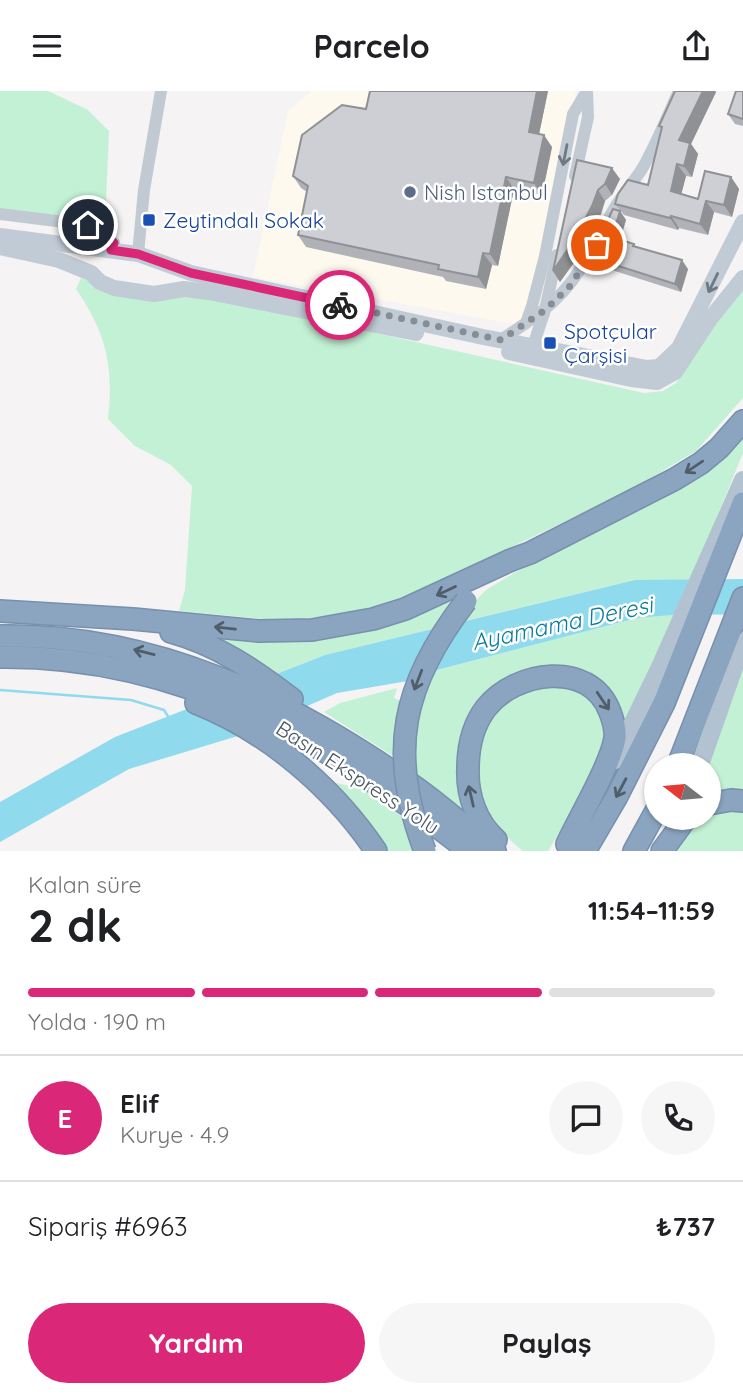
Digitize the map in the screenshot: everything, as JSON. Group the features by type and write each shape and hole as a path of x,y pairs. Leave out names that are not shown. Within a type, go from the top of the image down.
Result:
{"highway":[{"path":"0,611 133,619 259,631 337,627 405,609 530,553 675,479 710,455 743,421"},
{"path":"571,849 621,788 664,703 743,503"},
{"path":"425,851 411,812 404,774 406,719 417,682 443,631 466,601 478,589 530,553"},
{"path":"683,753 743,598"},
{"path":"101,618 186,636 218,649 248,666 307,714"},
{"name":"Basın Ekspress Yolu","path":"0,636 52,638 108,645 158,656 232,682 307,714 413,786 495,851"},
{"name":"Basın Ekspress Yolu","path":"0,657 79,661 129,669 208,693 286,729 342,762 435,824 469,851"},
{"path":"79,661 106,674 187,699 218,712 251,731 288,757 337,802 376,851"},
{"path":"508,851 488,833 474,808 467,778 471,742 479,719 492,702 514,687 542,676 565,676 587,684 602,696 607,704 615,731 611,753 571,849"},
{"path":"379,787 447,851"},
{"path":"721,802 743,801"},
{"path":"634,851 646,830"},
{"path":"659,851 676,830"}],"main road":[{"path":"0,247 59,260 91,273 100,282 114,288 154,294 184,289 242,291 638,367 659,367 679,348 738,242 743,222"},
{"path":"0,236 138,254 242,291 631,379 657,382 675,372 710,319 743,278"},
{"path":"91,273 95,258 111,250"},
{"path":"170,292 177,283 178,275 174,267"},
{"path":"571,849 638,715 743,480"},
{"path":"704,753 743,642"},
{"path":"659,851 669,830"}],"street":[{"path":"138,254 144,190 161,91"},
{"path":"533,346 545,310 588,117 587,91"},
{"path":"526,323 545,256 573,114 587,91"},
{"path":"501,340 545,310 570,286 597,245 615,208 642,168 679,91"},
{"path":"0,214 88,225 114,243 111,250"}],"shaded area":[{"name":"Nish Istanbul","path":"311,91 576,91 526,326 253,277 288,111"}],"green space":[{"path":"0,91 48,91 88,110 109,131 105,226 0,210"},
{"path":"81,278 112,291 217,300 644,393 663,391 676,383 729,305 743,289 743,398 696,451 632,489 416,593 368,608 326,617 275,620 179,611 185,590 192,486 171,465 135,446 108,419 110,383 106,351 94,320 76,289"},
{"path":"743,431 743,453 691,580 635,580 456,623 486,590 704,470"},
{"path":"462,593 437,628 325,655 276,674 204,633 292,642 346,634 402,621"},
{"path":"677,614 623,725 583,675 491,695 467,812 414,772 413,736 429,672 637,618"},
{"path":"743,667 743,791 721,791 721,753 713,753"},
{"path":"542,684 587,691 611,732 572,812 548,851 523,851 495,824 481,797 478,783 480,749 483,728 487,729 496,712 517,696"},
{"path":"397,688 394,698 401,701 393,756 324,712 340,703"},
{"path":"327,781 364,789 402,817 418,851 387,851 366,821"},
{"path":"743,807 743,851 667,851 685,830 721,830 721,810"}],"water":[{"name":"Ayamama Deresi","path":"743,579 743,615 683,614 637,618 429,672 408,681 337,693 241,735 129,769 0,842 0,802 115,737 325,655 635,580"}],"building":[{"name":"Nish Istanbul","path":"370,91 537,91 529,132 544,135 534,183 506,177 490,254 483,253 478,277 438,269 439,265 298,235 308,186 293,176 302,135 342,105 366,109"},
{"path":"675,91 703,91 679,140 690,143 684,166 677,164 671,191 698,199 705,171 731,177 724,205 706,201 700,224 615,204 618,194 628,180 648,185 662,127 659,126"},
{"path":"736,91 743,91 743,119 728,114"},
{"path":"577,160 612,168 572,243 553,271"},
{"path":"613,209 620,211 612,237 682,260 675,284 590,257"}],"waterway":[{"path":"0,690 131,700 164,710 169,718"}],"way so far":[{"path":"340,305 501,340 545,310 570,286 597,245"}],"place":[{"name":"Nish Istanbul","path":"410,192"},
{"name":"Zeytindalı Sokak","path":"149,220"},
{"name":"Spotçular Çarşisi","path":"550,343"}],"route":[{"path":"88,225 114,243 111,250 138,254 191,273 340,305"}]}
